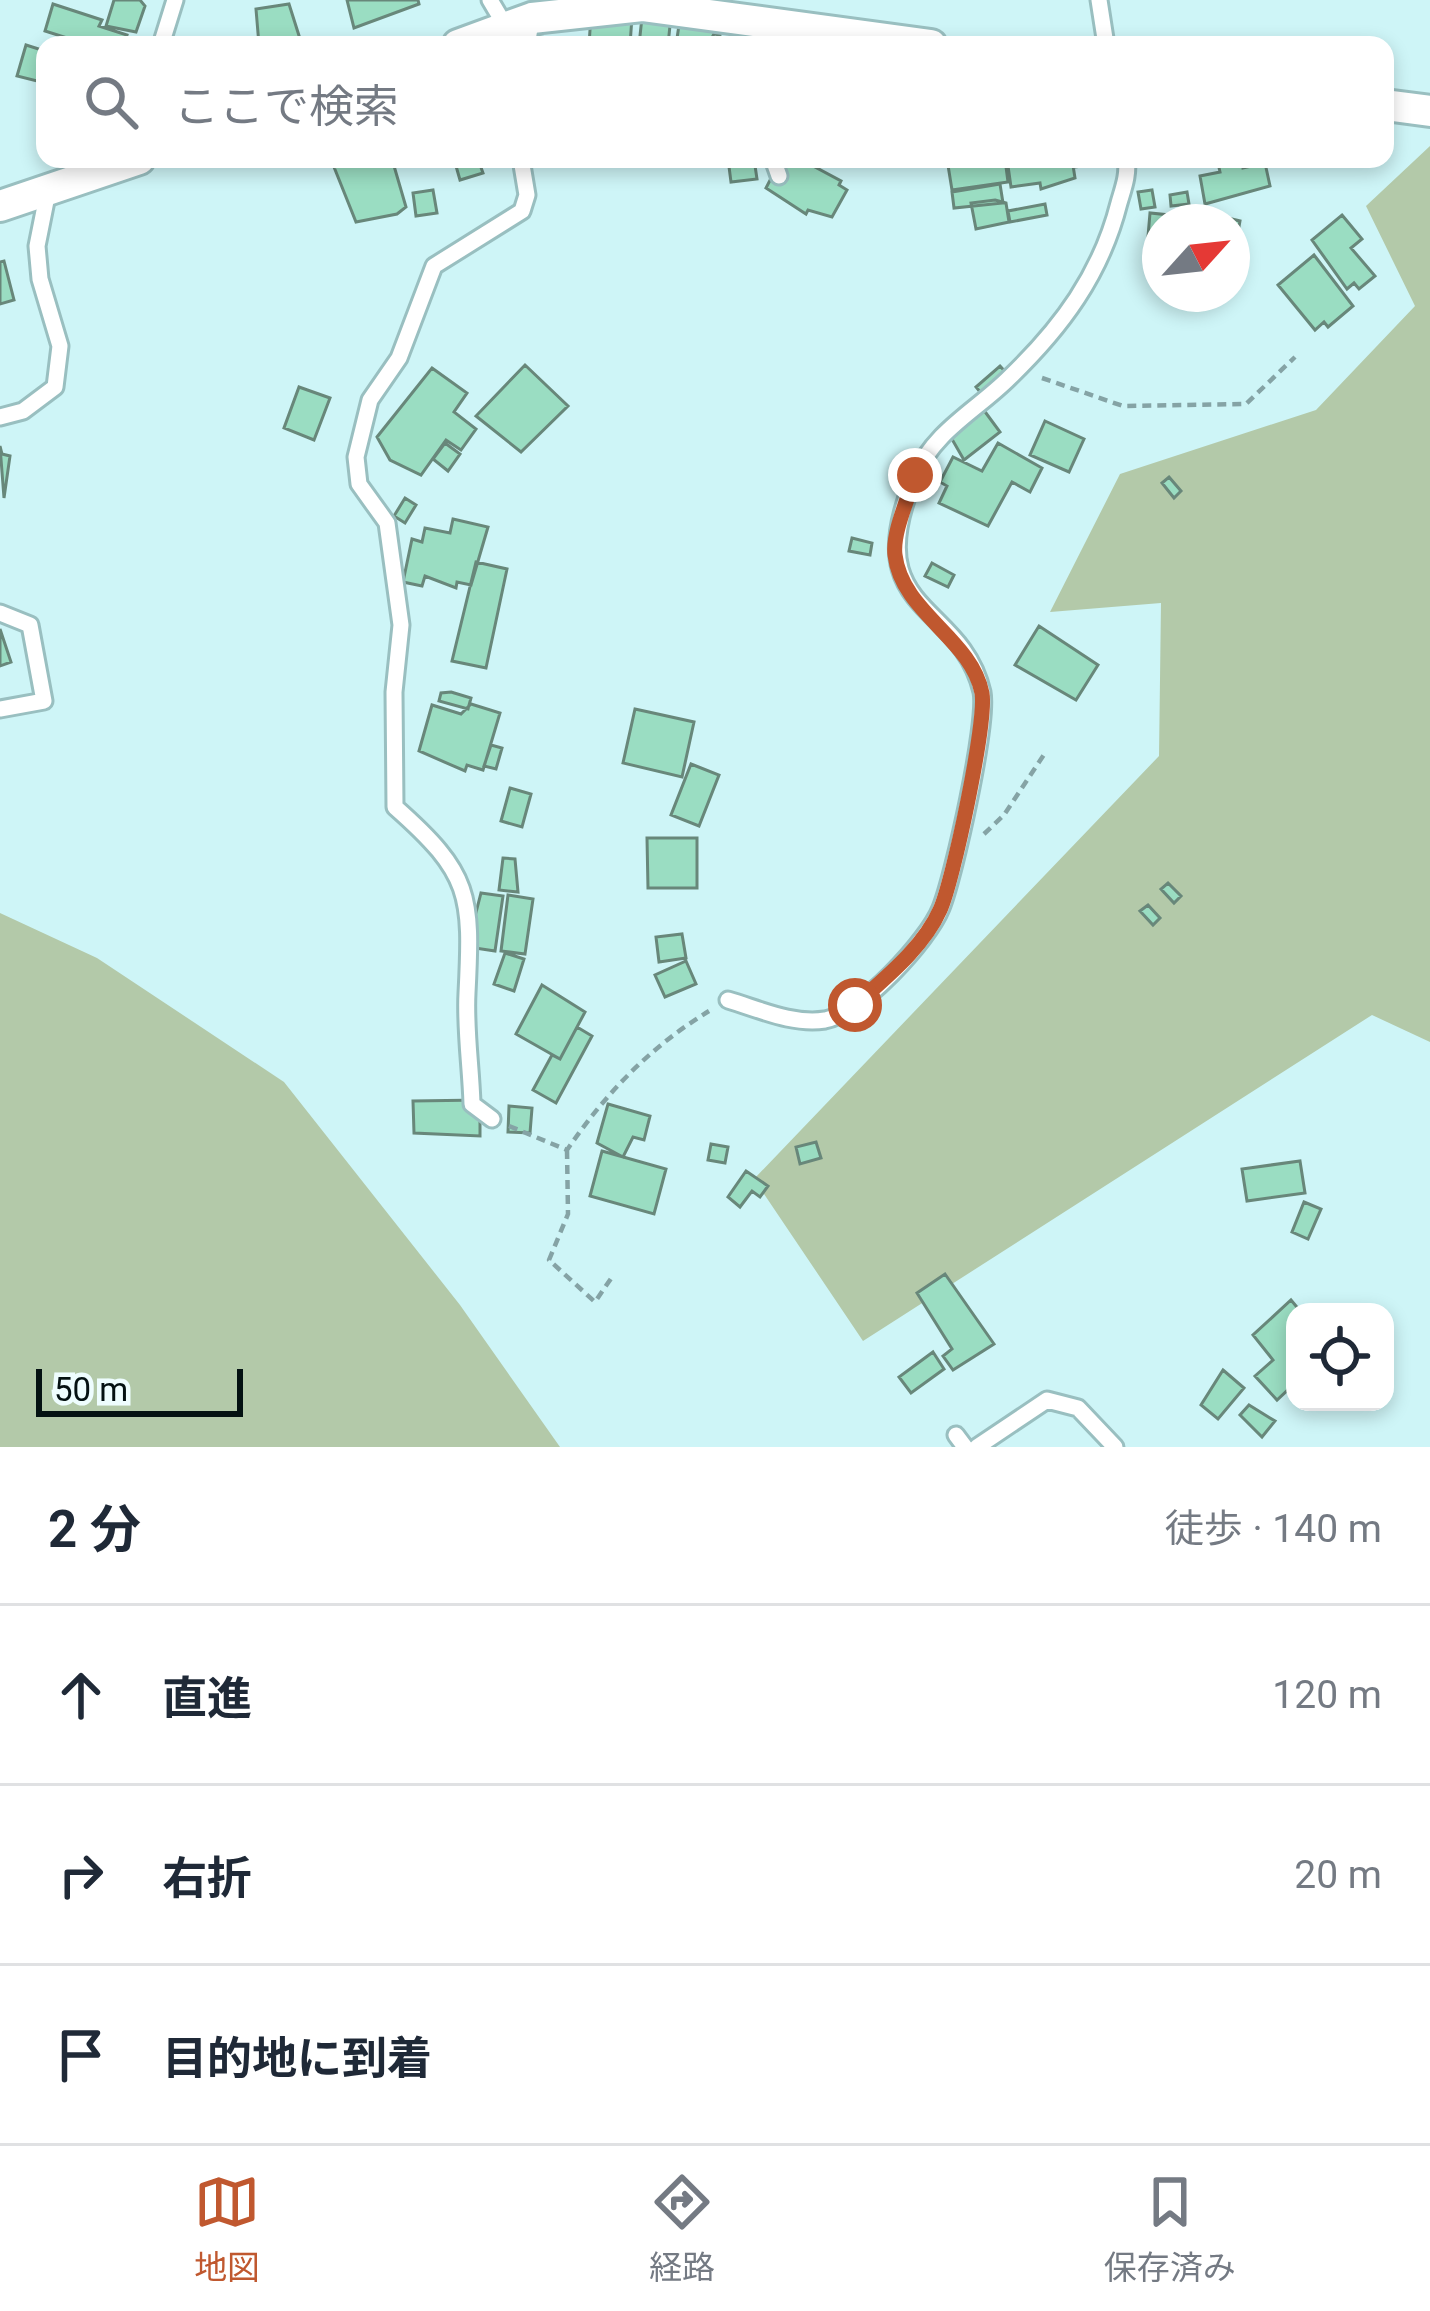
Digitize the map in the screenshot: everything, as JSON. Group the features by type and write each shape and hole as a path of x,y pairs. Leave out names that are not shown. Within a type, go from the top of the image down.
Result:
{"street":[{"path":"474,36 508,16 642,6 768,34"},
{"path":"1394,106 1430,111"},
{"path":"0,206 110,168"}],"lane":[{"path":"164,36 175,0"},
{"path":"1099,0 1105,36"},
{"path":"492,1120 472,1104 466,997 473,934 457,876 438,845 394,807 394,692 401,625 387,523 359,484 356,457 370,400 399,358 434,266 522,211 527,195 522,168"},
{"path":"776,168 779,176"},
{"path":"728,1000 787,1019 827,1020 855,1005 899,966 940,910 977,745 982,694 966,657 914,602 894,554 915,475 934,445 1017,369 1091,284 1109,241 1124,168"},
{"path":"0,418 22,411 55,388 60,346 54,312 40,279 37,246 48,191"},
{"path":"0,613 30,625 44,700 0,709"},
{"path":"977,1447 1047,1400 1078,1408 1115,1447"}],"path":[{"path":"1017,369 1123,406 1246,404 1295,357"},
{"path":"950,867 1004,815 1045,753"},
{"path":"613,1277 596,1302 550,1260 568,1214 567,1150 607,1091 632,1076 663,1039 728,1000"},
{"path":"492,1120 567,1150"}],"green space":[{"path":"1430,146 1430,1042 1372,1015 863,1341 754,1179 1159,756 1161,603 1050,612 1120,474 1316,410 1415,306 1366,206"},
{"path":"0,913 97,958 284,1082 460,1305 560,1447 0,1447"}],"building":[{"path":"114,0 140,0 145,6 136,32 106,26"},
{"path":"347,0 418,0 419,4 354,28"},
{"path":"53,4 102,20 99,26 127,35 61,36 45,31"},
{"path":"289,4 299,36 258,36 256,9"},
{"path":"672,6 669,36 640,36 643,8"},
{"path":"681,12 723,13 720,35 677,36"},
{"path":"591,15 632,17 631,36 590,36"},
{"path":"26,45 36,48 36,81 17,76"},
{"path":"334,168 395,168 406,207 397,214 356,222"},
{"path":"457,168 481,168 483,173 460,180"},
{"path":"729,168 755,168 757,179 731,182"},
{"path":"776,168 817,168 841,181 839,185 847,190 832,217 808,210 806,214 766,188"},
{"path":"948,168 1006,168 1008,182 952,190"},
{"path":"1008,168 1073,168 1075,178 1041,189 1040,183 1011,187"},
{"path":"1219,168 1266,168 1270,186 1205,204 1200,176 1220,172"},
{"path":"1000,184 1003,203 954,208 952,192"},
{"path":"433,190 437,213 416,216 413,193"},
{"path":"1152,190 1154,204 1142,204 1141,209 1138,192"},
{"path":"1187,192 1189,204 1171,204 1170,195"},
{"path":"971,203 1006,203 1009,222 976,229"},
{"path":"1045,204 1047,215 1010,222 1008,211"},
{"path":"1342,215 1362,239 1351,248 1375,276 1359,289 1354,283 1347,289 1312,240"},
{"path":"1314,255 1353,306 1328,327 1324,322 1315,330 1278,285"},
{"path":"4,261 14,300 0,304 0,262"},
{"path":"525,365 568,406 521,452 476,416"},
{"path":"1000,366 1010,377 985,398 976,387"},
{"path":"432,368 467,393 454,412 476,429 461,450 446,440 421,475 390,460 377,437"},
{"path":"299,387 330,398 314,440 284,428"},
{"path":"983,409 1000,432 964,460 949,434"},
{"path":"1045,421 1084,439 1069,472 1030,455"},
{"path":"445,443 460,454 448,471 433,459"},
{"path":"998,443 1042,468 1030,492 1012,482 988,526 939,503 947,486 940,482 953,457 982,471"},
{"path":"0,446 2,454 10,456 4,498"},
{"path":"1169,477 1181,491 1174,498 1162,483"},
{"path":"405,498 416,505 405,523 394,516"},
{"path":"453,519 488,527 471,585 457,582 456,588 425,576 422,586 403,582 412,539 422,542 425,528 450,533"},
{"path":"852,538 872,543 870,555 849,551"},
{"path":"476,562 507,569 486,668 452,661"},
{"path":"932,563 954,575 948,587 925,576"},
{"path":"1039,626 1098,665 1076,700 1015,665"},
{"path":"0,629 11,662 0,666"},
{"path":"441,693 471,698 468,709 439,701"},
{"path":"471,704 500,713 483,770 467,765 465,771 419,751 432,705 461,714"},
{"path":"635,709 694,722 682,777 623,763"},
{"path":"491,745 502,748 496,769 484,766"},
{"path":"691,764 719,775 699,826 671,815"},
{"path":"510,788 531,794 522,827 501,821"},
{"path":"647,838 697,838 697,888 648,888"},
{"path":"503,858 515,859 518,892 499,890"},
{"path":"1168,883 1181,896 1174,903 1161,889"},
{"path":"481,893 503,896 495,951 475,948 476,937 470,936"},
{"path":"508,895 533,899 525,954 501,951"},
{"path":"1148,905 1160,918 1153,925 1140,911"},
{"path":"682,934 686,958 659,962 656,937"},
{"path":"505,953 524,959 514,991 494,984"},
{"path":"686,961 696,984 665,997 655,975"},
{"path":"542,985 585,1012 560,1059 516,1034"},
{"path":"577,1027 592,1036 556,1103 533,1090 552,1055 560,1059"},
{"path":"480,1100 480,1136 414,1133 413,1101"},
{"path":"608,1104 650,1116 644,1140 633,1137 623,1157 597,1143"},
{"path":"509,1106 532,1108 530,1133 508,1132"},
{"path":"816,1142 821,1158 800,1164 796,1147"},
{"path":"711,1144 728,1147 725,1163 708,1160"},
{"path":"602,1151 666,1169 654,1214 590,1196"},
{"path":"1300,1161 1305,1193 1247,1201 1242,1169"},
{"path":"746,1171 768,1186 760,1197 752,1191 740,1207 728,1197"},
{"path":"1304,1202 1321,1209 1308,1239 1292,1232"},
{"path":"945,1274 994,1344 953,1370 943,1356 952,1349 917,1293"},
{"path":"1286,1305 1286,1392 1277,1400 1255,1376 1273,1360 1253,1335"},
{"path":"933,1352 944,1369 911,1393 899,1377"},
{"path":"1223,1370 1244,1388 1218,1419 1201,1405"},
{"path":"1249,1405 1275,1421 1262,1437 1240,1415"}],"route":[{"path":"855,1005 899,966 940,910 977,745 982,694 966,657 914,602 894,554 915,475"}]}
